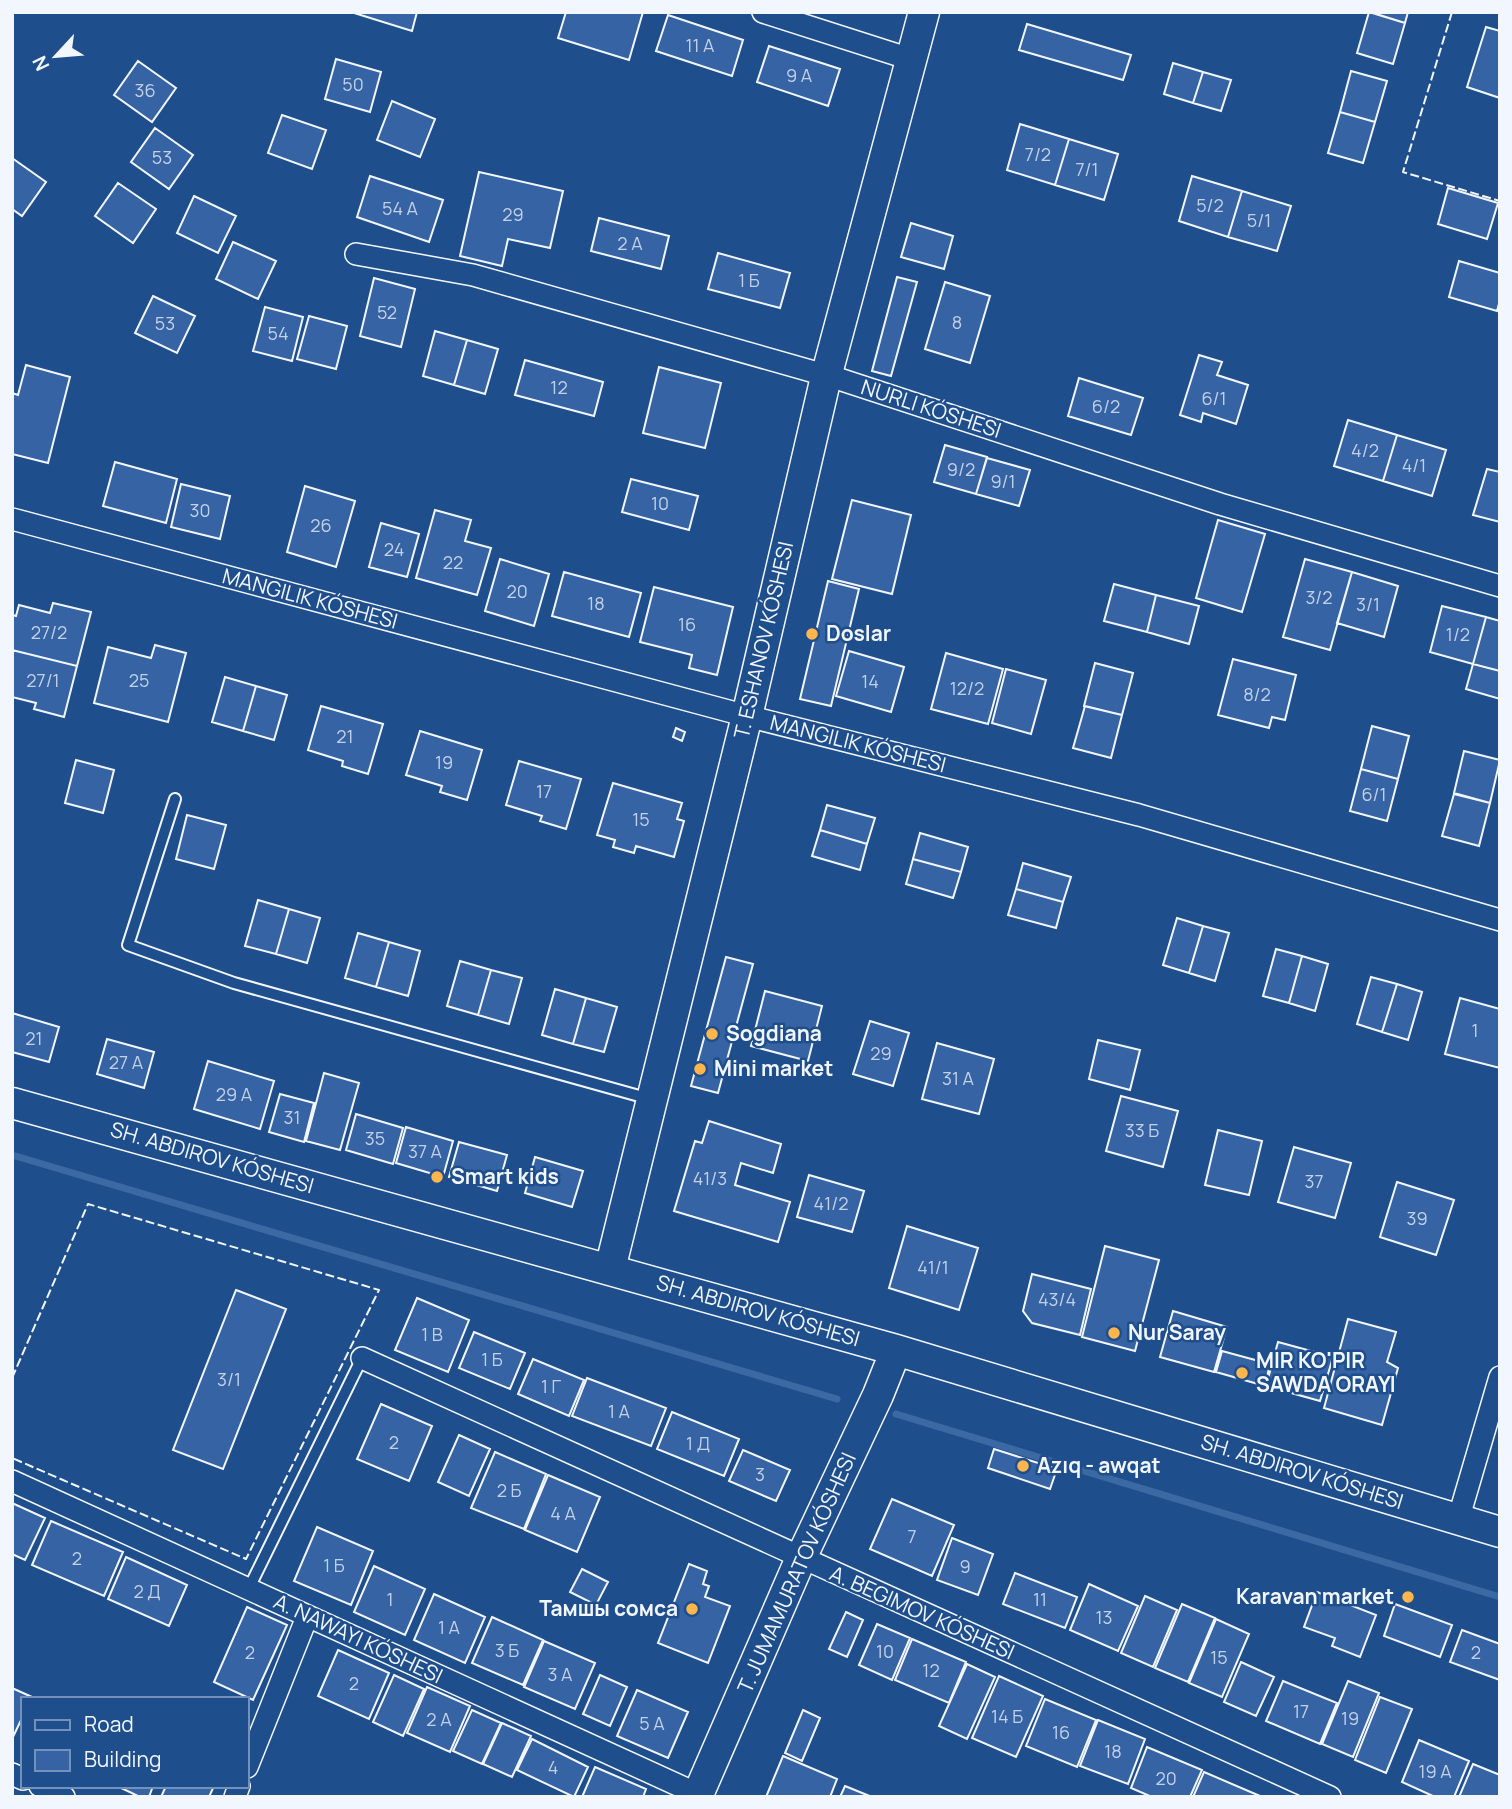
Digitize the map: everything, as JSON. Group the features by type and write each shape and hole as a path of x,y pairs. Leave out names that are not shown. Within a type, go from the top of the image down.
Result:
{"main road":[{"name":"T. ESHANOV KÓSHESI","path":"610,1269 747,716 826,377 924,12"},
{"name":"SH. ABDIROV KÓSHESI","path":"12,1103 896,1350 1500,1532"},
{"name":"T. JUMAMURATOV KÓSHESI","path":"700,1796 801,1558 878,1395 896,1350"}],"street":[{"path":"763,12 910,59"},
{"path":"356,254 472,275 826,377 1220,504 1500,586"},
{"name":"MANGILIK KÓSHESI","path":"12,519 747,716 1139,815 1500,920"},
{"name":"A. BEGIMOV KÓSHESI","path":"362,1358 1329,1797"},
{"path":"1458,1520 1500,1377"},
{"path":"12,1481 700,1796"},
{"path":"248,1764 307,1617"},
{"path":"44,1788 64,1797"}],"lane":[{"path":"175,799 128,945 234,983 653,1100"},
{"path":"249,1588 362,1358"}],"building":[{"path":"351,12 417,12 412,31"},
{"path":"566,12 643,12 629,60 558,38"},
{"path":"1369,12 1405,23 1393,64 1357,53"},
{"path":"1370,12 1408,12 1405,23"},
{"path":"668,15 743,40 732,76 656,51"},
{"path":"1027,24 1131,55 1123,80 1019,50"},
{"path":"1486,27 1500,31 1500,98 1467,87"},
{"path":"769,46 840,69 828,106 757,82"},
{"path":"336,59 381,72 370,112 325,99"},
{"path":"138,61 176,88 152,122 114,95"},
{"path":"1173,63 1203,72 1193,103 1164,94"},
{"path":"1351,71 1387,81 1375,122 1340,112"},
{"path":"1203,72 1231,80 1221,111 1193,103"},
{"path":"392,101 435,119 420,157 377,140"},
{"path":"1340,112 1375,122 1363,163 1328,153"},
{"path":"282,115 326,130 312,169 268,153"},
{"path":"1020,124 1069,139 1055,185 1007,170"},
{"path":"155,128 193,155 169,189 131,162"},
{"path":"1069,139 1118,154 1104,200 1055,185"},
{"path":"12,158 46,182 22,216 12,209"},
{"path":"479,172 563,191 550,248 508,239 502,266 460,256"},
{"path":"370,176 443,200 429,242 357,217"},
{"path":"1192,176 1242,191 1228,237 1179,221"},
{"path":"118,183 156,209 133,243 95,216"},
{"path":"1448,188 1498,203 1487,239 1438,224"},
{"path":"1242,191 1291,206 1277,251 1228,237"},
{"path":"194,196 236,216 218,253 177,233"},
{"path":"599,218 669,236 661,269 591,251"},
{"path":"911,223 953,236 944,269 901,257"},
{"path":"233,242 276,261 258,299 216,279"},
{"path":"718,253 790,273 780,308 708,289"},
{"path":"1459,261 1500,273 1500,300 1497,311 1449,297"},
{"path":"897,277 917,282 891,376 872,371"},
{"path":"374,278 415,289 401,347 360,336"},
{"path":"945,282 990,296 970,363 925,349"},
{"path":"153,296 195,316 177,353 135,333"},
{"path":"265,307 303,317 292,361 253,351"},
{"path":"309,316 347,326 336,369 297,359"},
{"path":"435,331 467,340 454,385 423,376"},
{"path":"467,340 498,349 485,394 454,385"},
{"path":"1199,355 1222,362 1217,375 1248,385 1236,424 1203,413 1201,422 1180,415"},
{"path":"525,360 603,382 594,416 515,395"},
{"path":"26,365 70,377 48,463 12,454 12,393 18,395"},
{"path":"659,367 721,383 705,448 643,433"},
{"path":"1079,378 1143,398 1131,435 1068,416"},
{"path":"1348,420 1397,435 1383,481 1334,466"},
{"path":"1397,435 1446,450 1432,496 1383,481"},
{"path":"945,445 987,457 976,494 934,482"},
{"path":"987,458 1030,470 1019,506 976,494"},
{"path":"115,462 177,479 166,523 103,506"},
{"path":"1487,469 1500,472 1500,522 1473,515"},
{"path":"631,479 698,496 689,530 622,512"},
{"path":"181,484 230,496 220,539 171,527"},
{"path":"305,486 355,501 336,567 287,552"},
{"path":"852,500 911,515 892,594 832,579"},
{"path":"435,510 471,520 465,541 491,548 477,595 416,578"},
{"path":"1218,520 1265,534 1242,612 1196,598"},
{"path":"381,523 419,534 407,577 369,567"},
{"path":"500,559 549,574 534,626 485,611"},
{"path":"1305,559 1352,572 1330,650 1283,637"},
{"path":"564,572 641,593 629,637 552,616"},
{"path":"1352,572 1398,586 1384,637 1337,623"},
{"path":"828,581 859,589 831,706 800,699"},
{"path":"1114,584 1156,595 1147,632 1104,621"},
{"path":"654,587 733,607 717,675 689,668 692,655 640,642"},
{"path":"1156,595 1199,606 1189,644 1147,632"},
{"path":"53,603 91,612 77,666 12,650 12,615 16,616 19,605 50,613"},
{"path":"1442,606 1486,617 1473,664 1430,652"},
{"path":"1486,617 1500,621 1500,671 1473,664"},
{"path":"155,645 186,653 168,722 94,703 108,647 151,658"},
{"path":"12,650 77,666 64,717 34,709 36,703 12,697"},
{"path":"849,651 904,667 891,712 836,696"},
{"path":"946,653 1003,669 988,724 931,709"},
{"path":"1233,659 1296,675 1285,720 1272,717 1269,728 1218,715"},
{"path":"1095,663 1133,673 1122,715 1084,706"},
{"path":"1473,664 1500,671 1500,699 1466,689"},
{"path":"1006,669 1046,680 1031,734 992,723"},
{"path":"225,677 256,686 243,731 212,722"},
{"path":"256,686 287,695 274,740 243,731"},
{"path":"321,706 383,724 368,774 342,766 343,761 308,750"},
{"path":"1085,706 1122,715 1111,758 1073,748"},
{"path":"1372,726 1409,736 1398,779 1361,769"},
{"path":"676,728 685,732 682,741 673,737"},
{"path":"420,731 482,750 467,800 440,792 442,786 406,775"},
{"path":"1464,751 1500,760 1490,803 1454,793"},
{"path":"76,760 114,770 103,813 65,803"},
{"path":"519,761 581,779 566,829 540,821 542,816 506,805"},
{"path":"1361,769 1398,779 1387,821 1350,811"},
{"path":"613,783 682,803 677,819 684,821 674,857 636,846 634,853 613,847 615,840 597,835"},
{"path":"1454,794 1490,803 1479,846 1442,836"},
{"path":"827,805 875,818 867,844 820,830"},
{"path":"187,815 226,825 214,869 176,859"},
{"path":"820,830 867,844 860,870 812,856"},
{"path":"920,833 968,847 961,872 913,859"},
{"path":"913,859 961,872 953,898 906,884"},
{"path":"1023,863 1071,877 1063,902 1016,889"},
{"path":"1016,889 1063,902 1056,928 1008,915"},
{"path":"258,900 289,909 276,954 245,946"},
{"path":"289,909 320,918 307,963 276,954"},
{"path":"1177,918 1203,926 1189,973 1163,965"},
{"path":"1203,926 1229,933 1215,981 1189,973"},
{"path":"358,933 389,942 376,987 345,978"},
{"path":"389,942 420,951 408,996 376,987"},
{"path":"1276,949 1302,956 1289,1003 1263,996"},
{"path":"1302,956 1328,964 1315,1011 1289,1003"},
{"path":"726,957 753,964 718,1093 691,1086"},
{"path":"460,961 491,970 478,1015 447,1006"},
{"path":"491,970 522,978 509,1024 478,1015"},
{"path":"1371,977 1397,984 1382,1032 1357,1024"},
{"path":"1397,984 1422,992 1408,1040 1382,1032"},
{"path":"555,989 586,998 573,1044 542,1035"},
{"path":"765,991 822,1006 808,1061 751,1046"},
{"path":"586,998 617,1007 604,1052 573,1044"},
{"path":"1460,998 1500,1009 1500,1068 1445,1054"},
{"path":"12,1013 59,1027 49,1062 12,1052"},
{"path":"870,1021 909,1033 893,1086 853,1074"},
{"path":"107,1039 154,1052 144,1088 97,1074"},
{"path":"1098,1040 1140,1050 1130,1090 1089,1079"},
{"path":"937,1043 994,1059 979,1114 922,1099"},
{"path":"208,1061 274,1081 260,1129 194,1109"},
{"path":"324,1073 359,1083 340,1150 306,1141"},
{"path":"280,1094 314,1103 304,1142 269,1132"},
{"path":"1121,1096 1178,1111 1163,1167 1106,1151"},
{"path":"356,1114 403,1128 393,1164 346,1150"},
{"path":"709,1121 781,1144 773,1173 741,1163 735,1185 790,1202 778,1242 674,1211 695,1141 702,1143"},
{"path":"406,1127 453,1141 443,1177 396,1163"},
{"path":"1218,1130 1262,1141 1249,1195 1205,1185"},
{"path":"459,1142 507,1155 497,1191 449,1177"},
{"path":"1294,1147 1351,1163 1335,1218 1278,1202"},
{"path":"535,1157 583,1171 572,1207 525,1193"},
{"path":"809,1175 864,1191 852,1232 797,1217"},
{"path":"1397,1182 1454,1200 1436,1255 1380,1237"},
{"path":"907,1226 978,1248 959,1310 889,1288"},
{"path":"1105,1246 1159,1260 1135,1351 1082,1337"},
{"path":"1032,1274 1091,1289 1080,1335 1032,1323 1023,1311"},
{"path":"236,1290 286,1309 223,1469 173,1450"},
{"path":"417,1298 469,1320 448,1372 395,1350"},
{"path":"1173,1311 1227,1327 1214,1372 1160,1357"},
{"path":"1348,1319 1396,1332 1387,1362 1398,1368 1382,1425 1324,1408"},
{"path":"474,1332 525,1353 510,1389 459,1368"},
{"path":"1278,1342 1333,1357 1320,1401 1266,1386"},
{"path":"1222,1351 1270,1364 1265,1386 1216,1372"},
{"path":"533,1359 584,1380 569,1416 518,1394"},
{"path":"587,1378 666,1408 651,1446 572,1416"},
{"path":"381,1404 432,1426 409,1481 357,1459"},
{"path":"672,1412 739,1439 724,1476 657,1449"},
{"path":"459,1435 490,1449 469,1496 438,1482"},
{"path":"994,1449 1057,1469 1050,1489 988,1468"},
{"path":"743,1450 790,1470 776,1501 729,1481"},
{"path":"495,1452 546,1474 524,1529 471,1508"},
{"path":"548,1475 600,1497 577,1552 525,1530"},
{"path":"892,1499 954,1525 932,1576 870,1549"},
{"path":"12,1503 45,1518 25,1560 12,1554"},
{"path":"51,1521 123,1552 104,1596 32,1565"},
{"path":"317,1527 373,1551 351,1605 294,1581"},
{"path":"952,1538 993,1554 978,1595 937,1580"},
{"path":"126,1557 187,1585 169,1626 108,1599"},
{"path":"689,1564 707,1571 703,1584 709,1586 705,1597 730,1606 708,1663 658,1643"},
{"path":"374,1566 425,1589 405,1635 354,1612"},
{"path":"582,1569 608,1582 596,1605 570,1592"},
{"path":"1015,1573 1077,1597 1065,1628 1003,1604"},
{"path":"1089,1584 1138,1606 1118,1651 1070,1630"},
{"path":"1317,1592 1376,1615 1360,1657 1332,1646 1335,1638 1304,1627"},
{"path":"434,1594 485,1617 465,1663 414,1640"},
{"path":"1145,1596 1177,1610 1153,1667 1121,1653"},
{"path":"1182,1604 1215,1618 1188,1682 1155,1668"},
{"path":"1395,1604 1452,1625 1440,1657 1384,1636"},
{"path":"247,1607 287,1625 253,1700 214,1682"},
{"path":"846,1612 863,1620 847,1657 829,1649"},
{"path":"492,1617 543,1640 523,1685 472,1663"},
{"path":"1216,1619 1249,1634 1222,1697 1189,1683"},
{"path":"877,1624 910,1638 892,1680 859,1665"},
{"path":"1462,1630 1500,1644 1500,1680 1450,1662"},
{"path":"912,1639 966,1662 949,1703 895,1680"},
{"path":"544,1641 595,1663 575,1709 524,1687"},
{"path":"338,1650 389,1673 369,1719 318,1696"},
{"path":"1241,1662 1274,1677 1256,1716 1224,1702"},
{"path":"967,1664 995,1677 967,1739 939,1726"},
{"path":"394,1675 424,1689 403,1736 373,1722"},
{"path":"600,1675 627,1687 610,1726 583,1714"},
{"path":"999,1676 1043,1696 1016,1757 972,1738"},
{"path":"1283,1681 1337,1703 1320,1744 1266,1721"},
{"path":"1348,1681 1379,1693 1353,1757 1322,1744"},
{"path":"427,1687 470,1706 450,1752 407,1733"},
{"path":"12,1688 32,1697 21,1697 21,1720 12,1739"},
{"path":"637,1690 688,1712 668,1758 617,1736"},
{"path":"1380,1697 1412,1709 1386,1773 1355,1760"},
{"path":"1045,1699 1096,1720 1077,1767 1026,1746"},
{"path":"472,1710 501,1723 482,1764 453,1751"},
{"path":"803,1710 820,1718 802,1761 785,1753"},
{"path":"1098,1720 1145,1739 1128,1784 1080,1766"},
{"path":"502,1723 531,1736 512,1777 483,1764"},
{"path":"532,1739 588,1767 574,1797 517,1770"},
{"path":"1419,1740 1469,1761 1454,1797 1435,1797 1402,1782"},
{"path":"1147,1747 1202,1770 1190,1797 1152,1797 1131,1788"},
{"path":"783,1756 837,1779 830,1797 766,1797"},
{"path":"1473,1764 1500,1775 1500,1797 1459,1797"},
{"path":"595,1767 646,1789 643,1797 582,1797"},
{"path":"1204,1772 1260,1796 1260,1797 1193,1797"},
{"path":"845,1786 872,1797 840,1797"},
{"path":"121,1788 152,1788 149,1797 140,1797"},
{"path":"165,1788 213,1788 209,1797 161,1797"}],"waterway":[{"path":"12,1155 837,1399"},
{"path":"896,1414 1500,1597"}],"fence":[{"path":"1452,12 1403,172 1500,201"},
{"path":"12,1378 88,1204 379,1290 246,1559 12,1458"}],"place":[{"name":"Doslar","path":"812,634"},
{"name":"Sogdiana","path":"712,1034"},
{"name":"Mini market","path":"700,1069"},
{"name":"Smart kids","path":"437,1177"},
{"name":"Nur Saray","path":"1114,1333"},
{"name":"MIR KO'PIR SAWDA ORAYI","path":"1242,1373"},
{"name":"Azıq - awqat","path":"1023,1466"},
{"name":"Karavan market","path":"1408,1597"},
{"name":"Тамшы сомса","path":"692,1609"}]}
